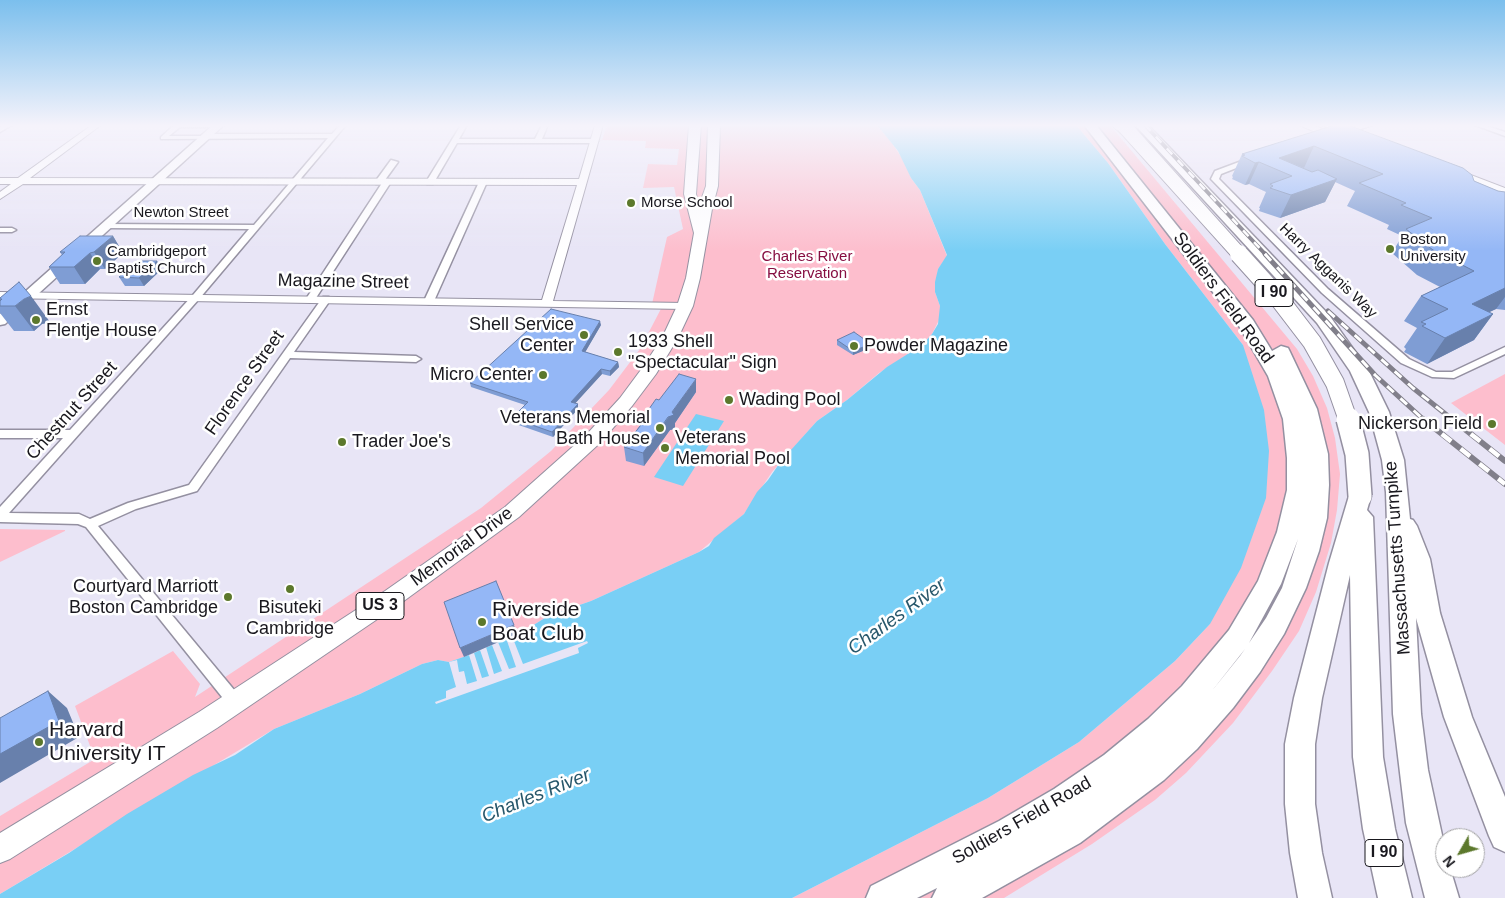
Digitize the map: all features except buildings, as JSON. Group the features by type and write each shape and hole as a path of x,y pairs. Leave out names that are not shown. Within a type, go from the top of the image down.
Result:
{"highway":[{"path":"693,167 691,200 701,237"},
{"name":"Memorial Drive","path":"703,167 702,186 705,209"},
{"name":"Memorial Drive","path":"0,848 235,702 411,585 534,494 586,446 626,402 663,350 685,306 693,278 712,179 712,167"},
{"path":"701,237 722,198 724,167"},
{"name":"Soldiers Field Road","path":"883,898 1010,832 1059,804 1114,765 1158,729 1192,695 1238,638 1269,584 1292,524 1298,490 1297,442 1286,397 1271,362 1242,318 1123,167"},
{"name":"Soldiers Field Road","path":"949,898 1036,852 1101,810 1153,770 1204,722 1250,664 1275,626 1294,588 1313,527 1318,485 1316,446 1307,409 1289,366 1254,315 1134,167"},
{"name":"Massachusetts Turnpike","path":"1160,167 1276,294 1312,342 1335,382 1350,425 1356,454 1360,496 1367,738 1375,807 1395,898"},
{"name":"Massachusetts Turnpike","path":"1182,167 1300,292 1351,357 1373,398 1385,427 1393,460 1399,510 1407,714 1413,770 1422,823 1442,898"},
{"path":"1315,898 1306,853 1300,804 1300,744 1327,619 1360,496"},
{"path":"1399,510 1418,559 1427,613 1458,717 1505,836"}],"main road":[{"path":"0,321 172,167"},
{"path":"1442,167 1505,192"},
{"path":"1445,180 1505,204"}],"street":[{"path":"0,196 40,167"},
{"name":"Chestnut Street","path":"0,516 196,297 307,167"},
{"path":"311,299 391,167"},
{"path":"430,182 439,167"},
{"path":"547,302 588,167"},
{"name":"Harry Agganis Way","path":"1236,167 1218,173 1215,178 1218,183 1325,291 1405,361 1436,375 1460,373 1505,350"},
{"path":"0,181 584,182"},
{"path":"429,301 483,182"},
{"name":"Newton Street","path":"107,226 256,227"},
{"path":"0,230 12,230"},
{"name":"Magazine Street","path":"0,295 547,302 685,306"},
{"name":"Florence Street","path":"90,524 132,506 193,488 326,299"},
{"path":"287,355 416,359"},
{"path":"0,434 74,434"},
{"path":"0,516 79,519 90,524 235,702"}],"green space":[{"name":"Charles River Reservation","path":"647,167 907,167 911,178 920,190 947,256 938,269 935,292 940,306 940,318 932,334 922,345 879,373 847,400 817,421 772,472 744,514 699,552 591,601 548,616 524,631 469,655 449,662 438,660 422,664 360,694 274,729 0,894 0,816 95,759 75,706 173,651 200,684 195,697 481,508 551,451 609,390 640,349 663,305 652,304 667,237 683,229 674,187 643,188"},
{"path":"1111,167 1145,167 1297,349 1313,376 1327,408 1335,438 1340,474 1337,510 1331,543 1316,592 1299,631 1233,723 1186,773 1155,800 1092,844 1004,898 792,898 988,798 1079,742 1175,661 1210,624 1243,345 1165,244"},
{"name":"Nickerson Field","path":"1505,374 1505,445 1451,403"},
{"path":"0,529 65,530 65,531 0,562"}],"water":[{"name":"Charles River","path":"906,167 1111,167 1165,244 1243,345 1264,410 1269,451 1266,498 1241,568 1210,624 1175,661 1079,742 988,798 792,898 0,898 0,894 69,853 127,814 193,775 235,755 274,729 360,694 422,664 438,660 449,662 469,655 524,631 548,616 591,601 709,546 714,538 744,514 757,492 781,461 817,421 847,400 887,367 922,345 938,324 940,306 935,292 935,282 938,269 947,255 920,190"},
{"path":"696,414 724,421 683,486 654,477"}],"pier":[{"path":"512,636 523,664 587,641 588,643 578,648 579,653 436,704 435,702 446,698 446,691 456,687 449,662 457,660 459,672 464,671 467,684 477,681 469,655 474,653 482,678 489,676 480,650 486,647 494,674 502,671 492,645 498,642 509,669 516,667 506,638"}],"railway":[{"path":"1161,167 1177,181 1244,255"},
{"path":"1184,167 1266,255"},
{"path":"1243,254 1281,296"},
{"path":"1265,254 1375,375 1424,420"},
{"path":"1328,311 1413,388 1453,420"},
{"path":"1423,419 1505,484"},
{"path":"1452,419 1505,461"}],"place":[{"name":"Morse School","path":"631,203"},
{"name":"Boston University","path":"1390,249"},
{"name":"Cambridgeport Baptist Church","path":"97,261"},
{"name":"Ernst Flentje House","path":"36,320"},
{"name":"Shell Service Center","path":"584,335"},
{"name":"Powder Magazine","path":"854,346"},
{"name":"1933 Shell \"Spectacular\" Sign","path":"618,352"},
{"name":"Micro Center","path":"543,375"},
{"name":"Wading Pool","path":"729,400"},
{"name":"Nickerson Field","path":"1492,424"},
{"name":"Veterans Memorial Bath House","path":"660,428"},
{"name":"Trader Joe's","path":"342,442"},
{"name":"Veterans Memorial Pool","path":"665,448"},
{"name":"Bisuteki Cambridge","path":"290,589"},
{"name":"Courtyard Marriott Boston Cambridge","path":"228,597"},
{"name":"Riverside Boat Club","path":"482,622"},
{"name":"Harvard University IT","path":"39,742"}]}
